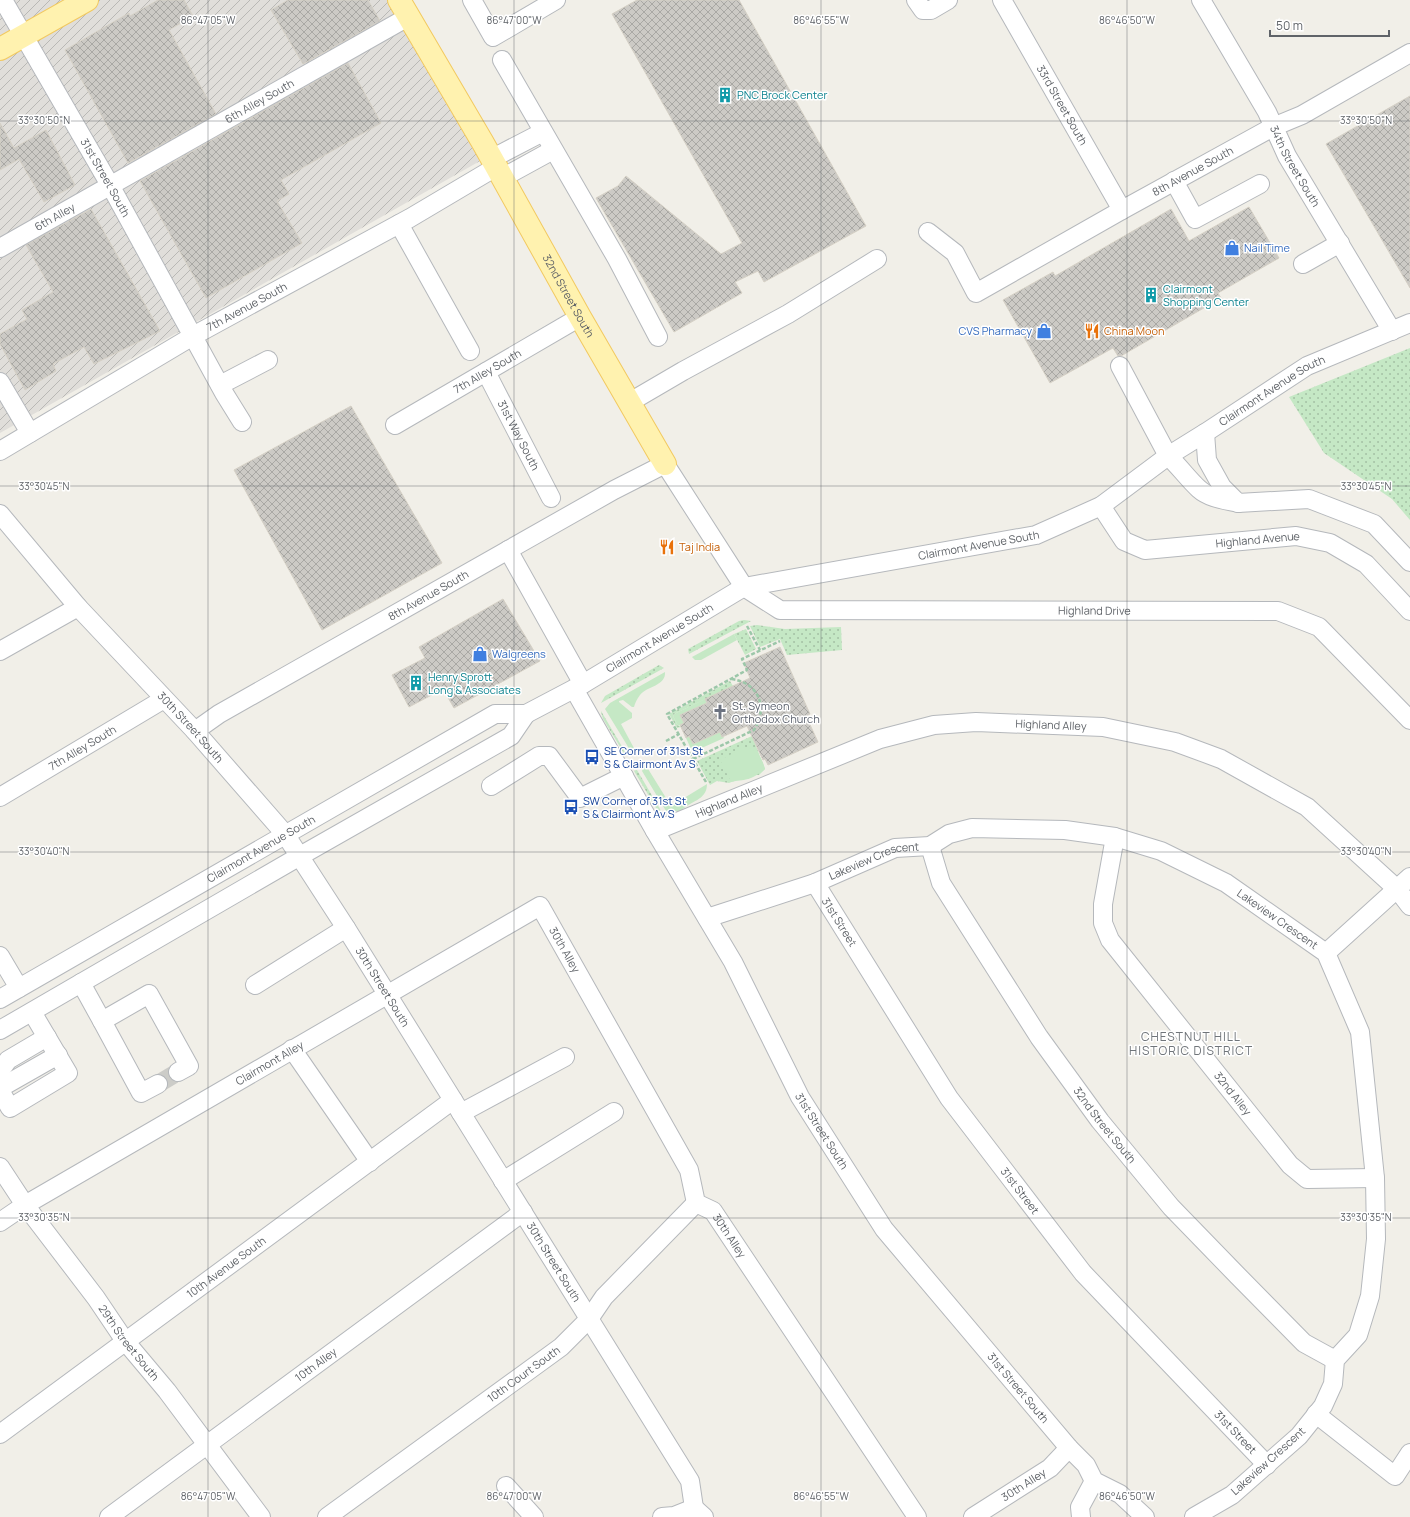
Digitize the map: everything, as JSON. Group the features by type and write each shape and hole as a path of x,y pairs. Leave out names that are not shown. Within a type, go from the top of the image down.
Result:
{"main road":[{"path":"0,49 86,0"},
{"name":"32nd Street South","path":"404,8 665,464"}],"street":[{"name":"31st Street South","path":"3,0 110,185 220,385 242,422"},
{"path":"472,0 493,37 556,0"},
{"path":"916,0 923,10 931,10 948,0"},
{"name":"33rd Street South","path":"1002,0 1122,210"},
{"name":"34th Street South","path":"1201,0 1267,112 1287,156 1392,330"},
{"name":"6th Alley South","path":"110,185 404,8"},
{"name":"8th Avenue South","path":"928,232 955,253 976,293 1273,126 1302,115 1410,53"},
{"path":"502,60 617,259 658,337"},
{"path":"496,168 543,132"},
{"path":"496,168 553,150"},
{"name":"7th Avenue South","path":"0,451 193,336 399,224 496,168"},
{"path":"1174,181 1195,219 1260,184"},
{"name":"6th Alley","path":"0,248 110,185"},
{"path":"399,224 470,351"},
{"path":"1303,264 1340,243"},
{"path":"630,402 683,371 788,314 877,259"},
{"name":"7th Alley South","path":"395,425 580,317"},
{"name":"Clairmont Avenue South","path":"82,983 510,736 526,714 578,686 744,588 1036,535 1101,506 1168,456 1205,434 1307,366 1410,323"},
{"path":"220,385 268,360"},
{"path":"1120,366 1168,456 1200,490 1215,498 1238,503 1309,499 1374,524 1410,562"},
{"name":"31st Way South","path":"486,372 551,498"},
{"path":"0,382 30,434"},
{"path":"1205,434 1207,460 1222,487 1238,503"},
{"name":"8th Avenue South","path":"195,731 226,710 614,490 665,464"},
{"name":"32nd Street South","path":"665,464 744,588"},
{"name":"Highland Avenue","path":"1101,506 1124,541 1145,550 1296,536 1330,543 1366,564 1410,611"},
{"name":"30th Street South","path":"0,514 78,607 195,731 285,834 346,928 690,1481 699,1513"},
{"name":"31st Street South","path":"508,550 624,776 733,962 800,1097 884,1229 1069,1448 1086,1465 1094,1481"},
{"name":"Highland Drive","path":"744,588 780,610 1278,611 1319,628 1410,720"},
{"path":"0,651 78,607"},
{"name":"7th Alley South","path":"0,797 164,699"},
{"name":"Clairmont Avenue South","path":"0,998 495,714 526,714"},
{"name":"Highland Alley","path":"655,831 880,739 934,725 976,722 1103,728 1175,742 1221,758 1306,807 1404,883 1410,906"},
{"path":"491,786 539,756 549,756 580,798 624,776"},
{"name":"Lakeview Crescent","path":"707,918 816,883 895,848 930,846 949,834 972,828 1065,830 1115,837 1161,851 1226,883 1326,953 1360,1032 1375,1178 1376,1239 1370,1296 1358,1335 1334,1360 1333,1384 1323,1406 1299,1436 1267,1465 1232,1495 1194,1517"},
{"name":"32nd Alley","path":"1115,837 1103,904 1103,922 1110,940 1290,1166 1307,1179 1375,1178"},
{"name":"32nd Street South","path":"930,846 941,882 1039,1036 1100,1121 1171,1207 1237,1275 1304,1343 1334,1360"},
{"name":"31st Street","path":"816,883 949,1098 1083,1273 1267,1465"},
{"path":"1326,953 1404,883"},
{"name":"Clairmont Alley","path":"0,1222 25,1205 540,906"},
{"name":"30th Alley","path":"540,906 689,1170 696,1203 713,1211 917,1517"},
{"path":"255,985 346,928"},
{"path":"0,956 19,988"},
{"path":"0,1030 82,983 141,1093 158,1084"},
{"path":"102,1021 149,994 190,1066 178,1072"},
{"path":"0,1089 10,1108 68,1073 32,1012"},
{"path":"0,1071 8,1060 47,1037"},
{"path":"292,1049 370,1162"},
{"name":"10th Avenue South","path":"0,1434 370,1162 457,1107 565,1056"},
{"path":"503,1181 614,1112"},
{"name":"29th Street South","path":"0,1167 25,1205 96,1298 125,1341 167,1390 261,1517"},
{"name":"10th Court South","path":"327,1517 561,1347 589,1319 604,1297 696,1203"},
{"name":"10th Alley","path":"109,1517 523,1212"},
{"path":"1316,1414 1394,1476 1410,1453"},
{"name":"30th Alley","path":"974,1517 1050,1468 1069,1448"},
{"path":"1081,1517 1080,1507 1094,1481 1120,1494 1145,1517"},
{"path":"506,1486 534,1517"},
{"path":"662,1517 699,1513"}],"path":[{"path":"747,626 760,650"},
{"path":"706,782 667,714 747,670 742,658 780,641"},
{"path":"693,759 754,730 758,724 761,709 760,701 756,692 745,682 730,679"},
{"path":"666,741 679,734"}],"shaded area":[{"path":"0,0 390,0 480,161 0,433"}],"green space":[{"path":"1410,348 1410,520 1392,499 1324,453 1289,397"},
{"path":"739,621 751,621 689,654 688,649"},
{"path":"757,625 785,629 841,627 842,650 787,655 780,639 760,647 750,626"},
{"path":"746,629 756,649 745,655 734,634"},
{"path":"734,634 737,640 701,660 695,660 692,657"},
{"path":"659,665 664,668 601,703 605,696"},
{"path":"665,672 664,677 659,683 640,695 634,707 623,700 619,701 632,713 632,718 621,724 635,750 630,750 605,709 610,703"},
{"path":"730,681 733,686 674,714 673,716 678,726 681,727 677,728 669,714"},
{"path":"705,699 707,703 680,715 684,723 678,726 673,716 674,714"},
{"path":"601,711 627,755 625,755 603,719"},
{"path":"720,732 724,738 695,751 692,751 686,738 689,736 693,744"},
{"path":"752,736 765,769 759,775 755,775 748,779 739,779 729,783 717,781 710,785 697,761"},
{"path":"745,747 753,750 759,755 765,769 750,778 731,782 720,760"},
{"path":"645,764 671,806 707,784 706,790 701,797 681,811 666,811 642,771"},
{"path":"636,770 667,821 662,818 634,771"}],"building":[{"path":"158,0 184,0 193,16 169,30 216,114 128,163 65,50 129,13 130,16"},
{"path":"288,0 368,0 380,21 303,64 271,10"},
{"name":"PNC Brock Center","path":"637,0 739,0 866,226 764,282 758,271 735,282 742,293 674,332 596,198 618,186 626,176 721,254 742,243 612,14"},
{"path":"348,63 381,123 281,180 289,194 277,201 302,243 206,298 140,181"},
{"path":"1410,96 1410,288 1326,144"},
{"path":"0,123 14,148 46,130 75,185 44,202 19,159 0,170"},
{"name":"Clairmont Shopping Center","path":"1249,207 1279,258 1218,293 1221,298 1121,356 1118,356 1113,348 1050,383 1003,300 1053,272 1055,276 1171,209 1189,241"},
{"path":"91,209 160,331 94,364 84,347 53,364 56,371 25,390 0,344 0,334 27,319 22,310 53,292 26,245"},
{"path":"351,406 442,563 322,630 234,470"},
{"name":"Walgreens","path":"503,599 540,661 454,708 443,689 409,707 392,675 425,658 419,647"},
{"path":"780,647 810,714 806,716 818,742 768,765 765,759 763,760 747,726 722,737 720,732 693,744 689,736 686,738 680,725 684,723 680,715 707,703 705,699 750,678 744,663"}],"tunnel":[{"path":"158,1084 178,1072"}],"place":[{"name":"PNC Brock Center","path":"725,95"},
{"name":"Nail Time","path":"1232,248"},
{"name":"Clairmont Shopping Center","path":"1151,295"},
{"name":"CVS Pharmacy","path":"1044,331"},
{"name":"China Moon","path":"1092,331"},
{"name":"Taj India","path":"667,547"},
{"name":"Walgreens","path":"480,654"},
{"name":"Henry Sprott Long & Associates","path":"416,683"},
{"name":"St. Symeon Orthodox Church","path":"720,712"},
{"name":"SE Corner of 31st St S & Clairmont Av S","path":"592,757"},
{"name":"SW Corner of 31st St S & Clairmont Av S","path":"571,807"}],"district":[{"name":"CHESTNUT HILL HISTORIC DISTRICT","path":"1191,1044"}]}
